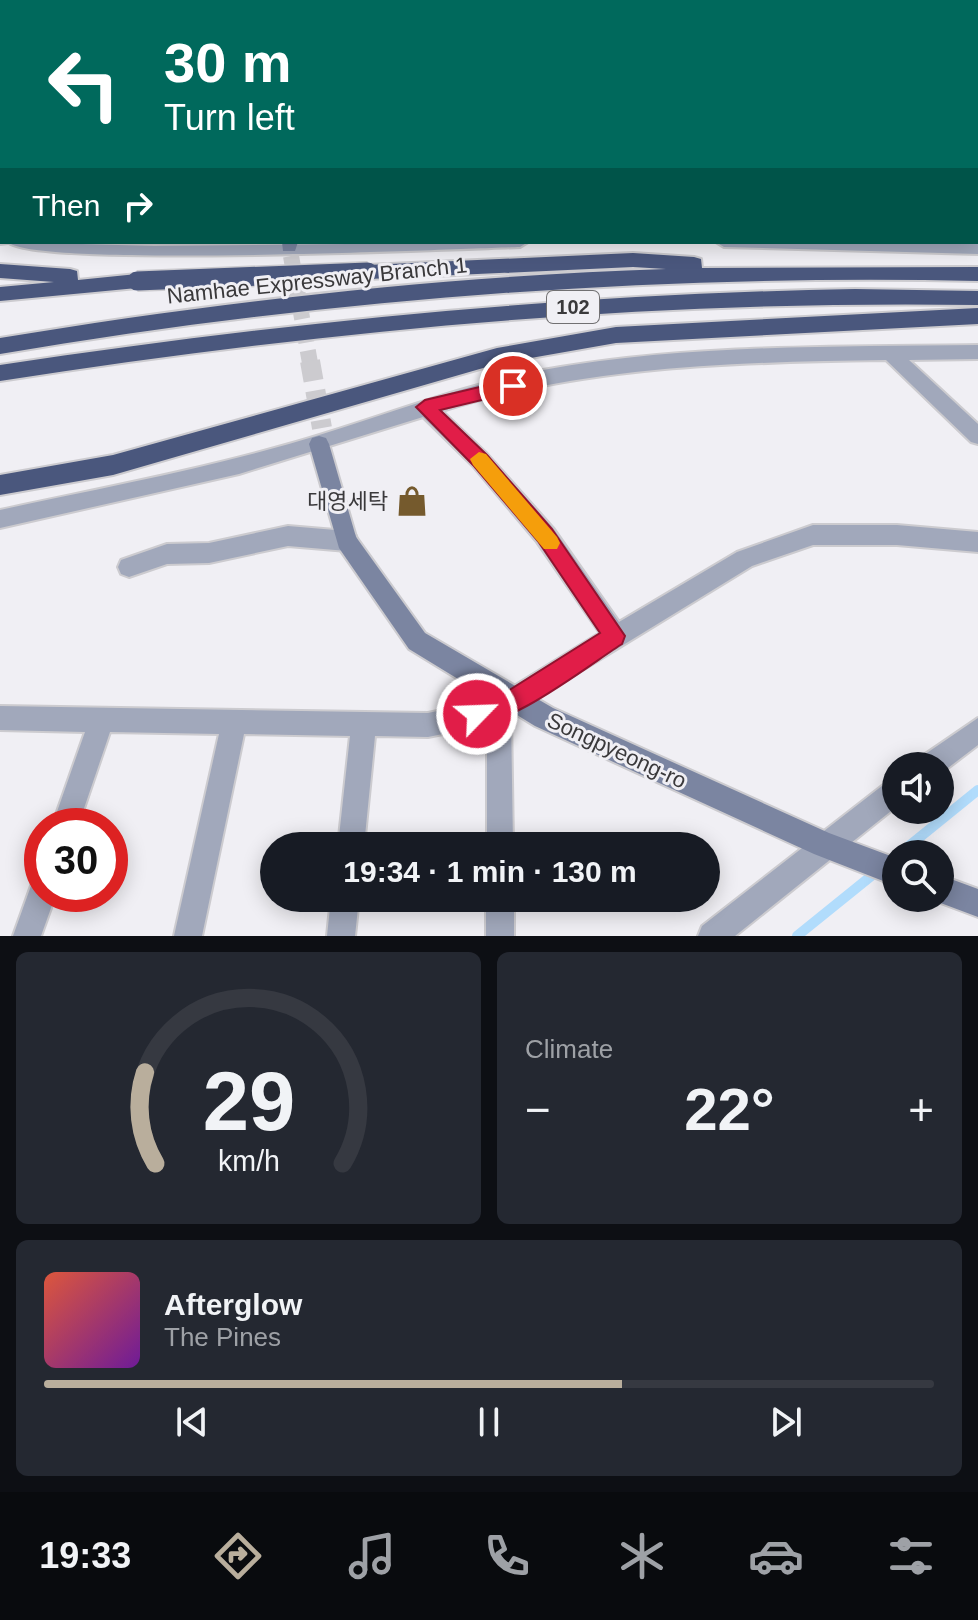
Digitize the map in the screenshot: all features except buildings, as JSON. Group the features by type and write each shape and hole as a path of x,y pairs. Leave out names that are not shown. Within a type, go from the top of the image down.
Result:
{"highway":[{"path":"0,294 137,281 633,260 804,271"},
{"path":"0,271 137,281"},
{"name":"Namhae Expressway Branch 1","path":"0,346 249,309 413,291 804,271 978,274"},
{"name":"102","path":"0,373 170,346 471,313 739,298 978,298"},
{"path":"0,485 113,465 497,356 616,335 978,316"}],"main road":[{"name":"Songpyeong-ro","path":"320,436 347,541 417,641 506,704 544,717 824,844 882,867"},
{"path":"954,894 978,903"}],"street":[{"path":"27,244 50,248 154,251 443,244"},
{"path":"821,244 978,249"},
{"path":"0,519 193,479 320,436 571,372 737,356 978,352"},
{"path":"890,353 978,436"},
{"path":"425,407 480,460 545,535 615,636"},
{"path":"0,718 439,724 506,704 745,559 813,535 897,535 978,542"},
{"path":"129,567 167,554 209,553 288,536 347,541"},
{"path":"501,832 506,704"},
{"path":"71,808 102,719"},
{"path":"188,936 234,722"},
{"path":"352,832 364,723"},
{"path":"949,752 978,730"},
{"path":"712,936 824,844 882,801"},
{"path":"27,936 35,912"},
{"path":"341,936 344,912"},
{"path":"500,912 500,936"}],"waterway":[{"path":"916,840 978,790"},
{"path":"797,936 882,867"}],"tunnel":[{"path":"291,256 310,363"},
{"path":"310,361 322,428"}],"slow traffic":[{"path":"479,459 550,543"}],"place":[{"name":"대영세탁","path":"412,501"}],"route":[{"path":"477,714 499,710 513,698 615,636 545,535 480,460 425,407 513,386"}]}
